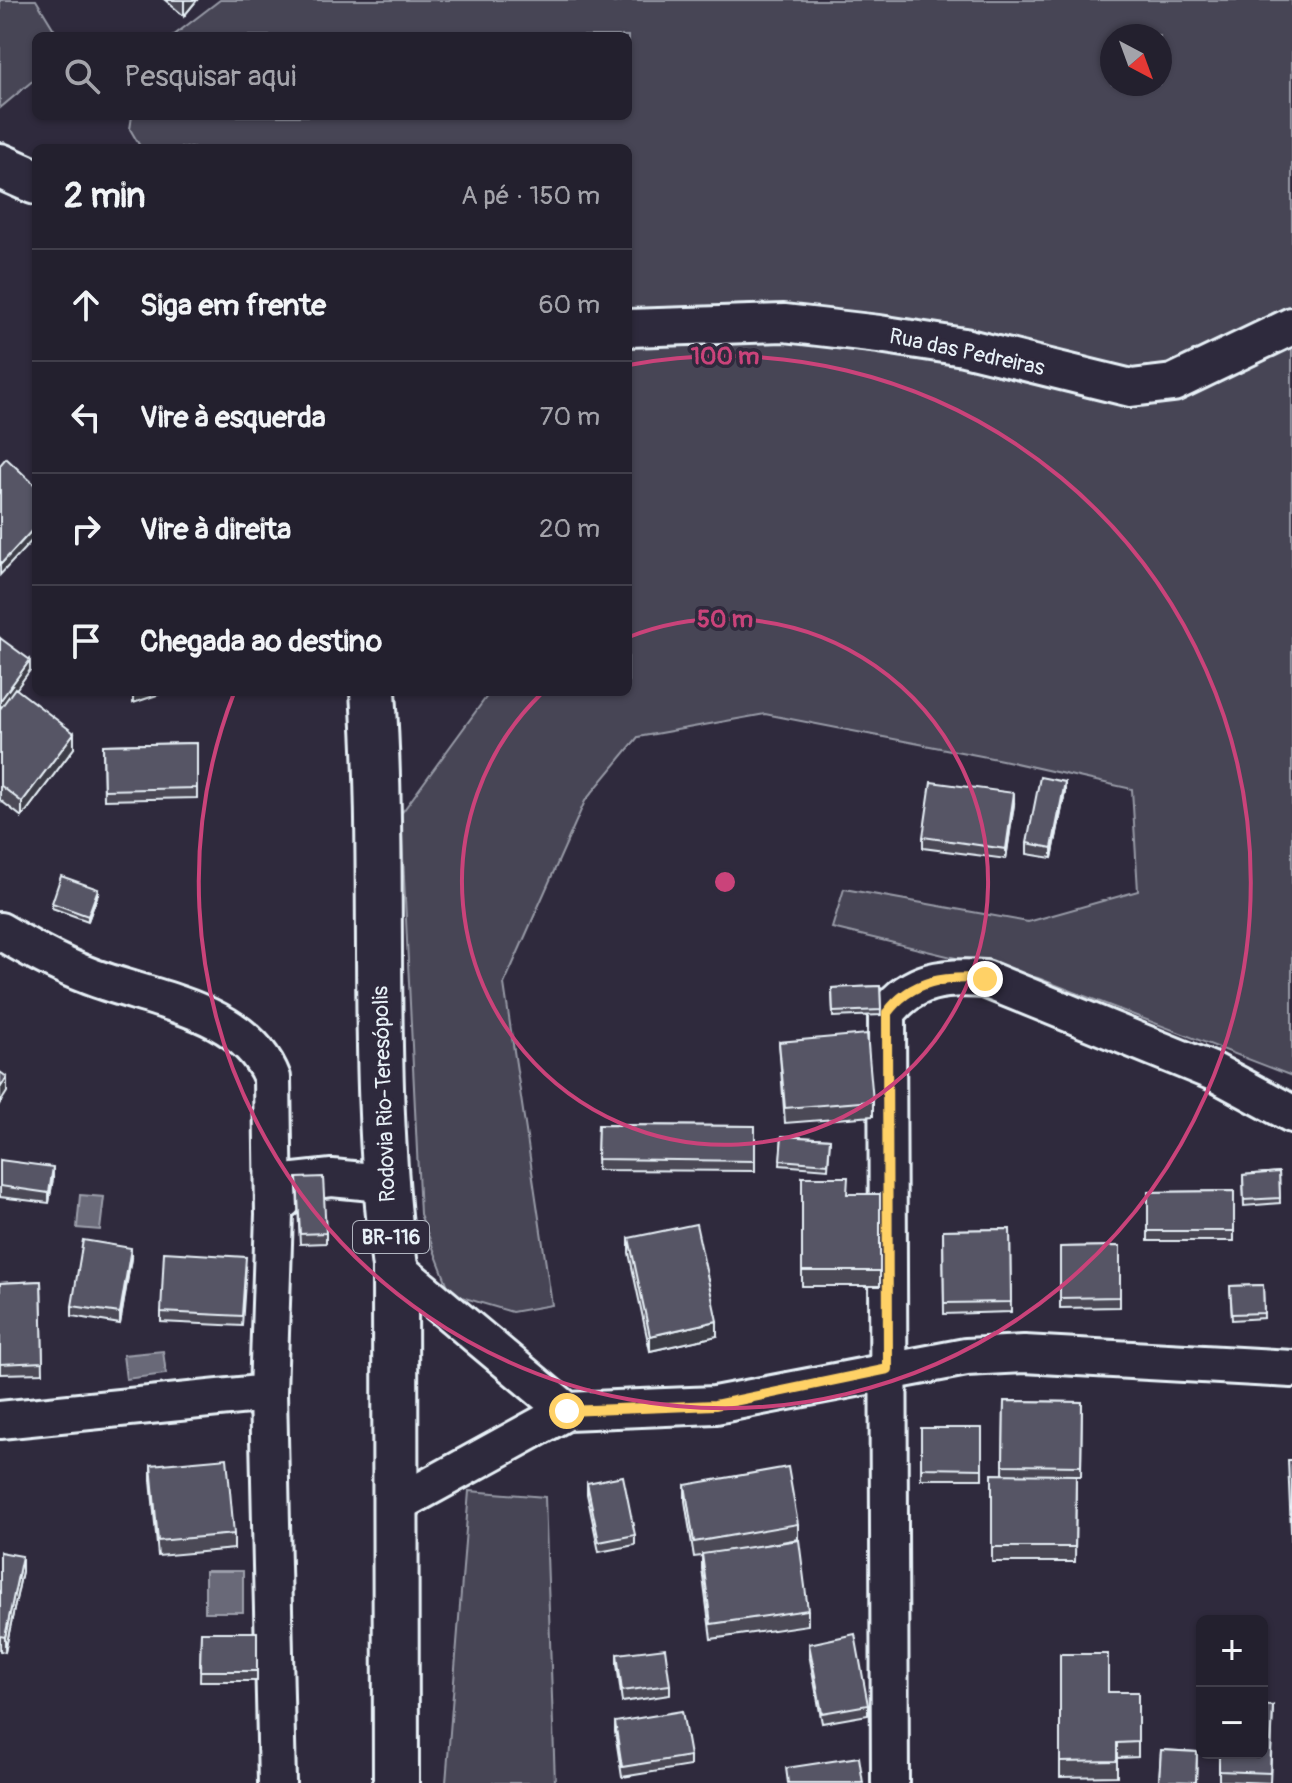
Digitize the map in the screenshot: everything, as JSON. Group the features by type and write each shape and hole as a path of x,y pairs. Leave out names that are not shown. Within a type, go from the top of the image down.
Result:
{"highway":[{"path":"0,166 32,180"},
{"name":"Rodovia Rio-Teresópolis","path":"373,696 378,773 383,1183 395,1267 396,1783"}],"street":[{"name":"Rua das Pedreiras","path":"632,328 784,323 879,334 964,347 1131,388 1173,383 1292,326"},
{"path":"0,931 47,958 217,1020 246,1039 265,1059 272,1078 274,1214 268,1393 277,1783"},
{"path":"890,1783 887,1013 900,996 920,984 953,977 985,979 1214,1072 1292,1114"},
{"path":"274,1214 295,1182 332,1178 383,1183"},
{"path":"395,1267 567,1411"},
{"path":"394,1506 567,1411 715,1405 888,1369 966,1357 1024,1354 1292,1369"},
{"path":"0,1420 268,1393"}],"shaded area":[{"path":"0,0 36,0 56,32 32,32 32,81 0,108"},
{"path":"220,0 609,0 614,3 626,0 1292,0 1292,1076 1038,978 832,928 844,889 1028,922 1138,891 1132,789 765,714 638,737 585,801 504,984 552,1305 512,1312 451,1294 420,1214 401,814 487,696 632,696 632,144 139,144 130,129 131,120 632,120 632,32 178,32"},
{"path":"469,1491 545,1497 555,1783 446,1783"}],"water":[{"path":"80,1195 104,1197 100,1230 77,1228"},
{"path":"163,1351 166,1374 126,1379 123,1355"},
{"path":"205,1571 243,1571 243,1612 205,1612"}],"building":[{"path":"6,458 32,482 32,530 0,565 0,465"},
{"path":"0,638 30,660 0,701"},
{"path":"15,688 74,733 22,802 0,785 0,709"},
{"path":"197,743 197,788 104,790 103,745"},
{"path":"1040,777 1065,782 1052,848 1027,843"},
{"path":"931,782 1014,793 1006,849 923,837"},
{"path":"61,876 98,889 88,916 52,903"},
{"path":"880,986 881,1010 833,1012 832,988"},
{"path":"867,1034 873,1101 785,1108 779,1042"},
{"path":"0,1072 7,1077 0,1088"},
{"path":"598,1125 755,1126 755,1161 597,1159"},
{"path":"782,1136 830,1139 828,1164 780,1160"},
{"path":"0,1160 53,1167 49,1193 0,1186"},
{"path":"1279,1172 1280,1198 1244,1200 1243,1175"},
{"path":"323,1177 326,1233 300,1234 297,1178"},
{"path":"802,1177 848,1177 847,1194 880,1194 880,1271 802,1271"},
{"path":"1234,1191 1234,1231 1148,1231 1148,1192"},
{"path":"696,1224 717,1321 650,1336 629,1238"},
{"path":"1010,1229 1011,1302 944,1303 943,1230"},
{"path":"83,1240 131,1248 120,1313 72,1306"},
{"path":"1120,1246 1120,1297 1060,1298 1060,1247"},
{"path":"164,1252 246,1257 242,1316 161,1312"},
{"path":"41,1281 43,1362 0,1364 0,1283"},
{"path":"1263,1285 1264,1313 1232,1314 1230,1286"},
{"path":"1004,1401 1082,1402 1081,1466 1003,1465"},
{"path":"921,1428 982,1428 982,1469 921,1468"},
{"path":"227,1458 234,1534 158,1541 151,1465"},
{"path":"1288,1460 1292,1460 1292,1555"},
{"path":"788,1467 798,1524 694,1542 685,1485"},
{"path":"992,1474 1076,1475 1075,1547 992,1547"},
{"path":"623,1476 635,1535 599,1542 587,1483"},
{"path":"799,1540 808,1610 711,1624 702,1554"},
{"path":"0,1552 22,1556 5,1637 0,1636"},
{"path":"201,1632 257,1632 257,1671 200,1671"},
{"path":"855,1634 868,1705 822,1713 809,1644"},
{"path":"665,1648 670,1685 622,1691 617,1654"},
{"path":"1060,1654 1108,1654 1108,1692 1138,1692 1138,1742 1117,1743 1117,1761 1060,1762"},
{"path":"1268,1706 1273,1706 1270,1773 1219,1771 1219,1759 1268,1759"},
{"path":"682,1711 690,1756 622,1767 615,1722"},
{"path":"1161,1750 1196,1752 1196,1782 1159,1781"},
{"path":"859,1757 863,1783 788,1783 786,1768"}],"route":[{"path":"567,1411 650,1411 715,1405 888,1369 887,1013 900,996 920,984 953,977 985,979"}]}
